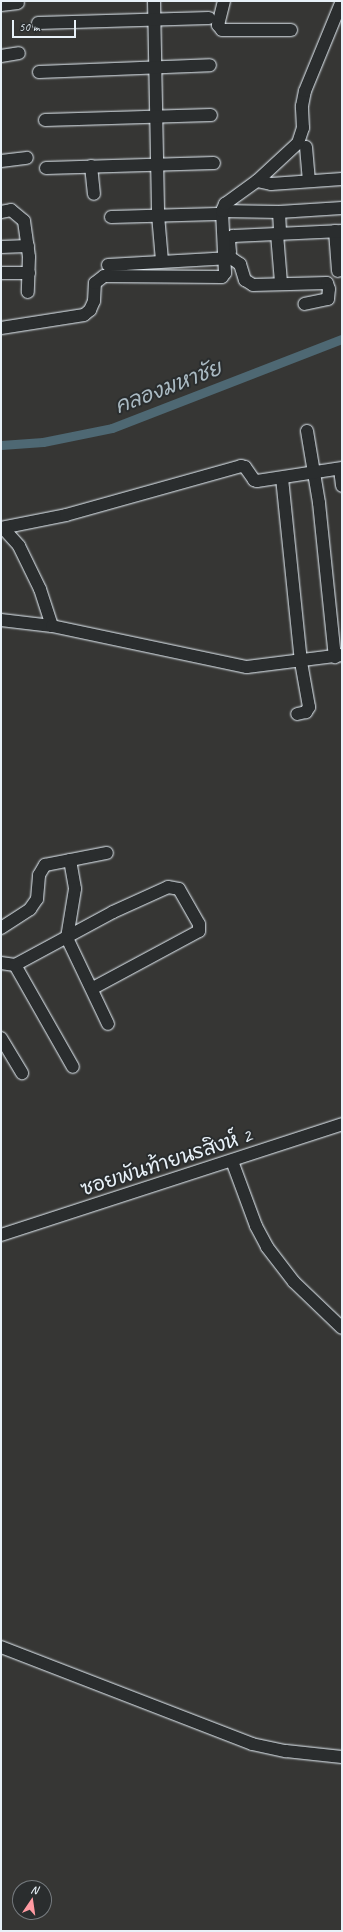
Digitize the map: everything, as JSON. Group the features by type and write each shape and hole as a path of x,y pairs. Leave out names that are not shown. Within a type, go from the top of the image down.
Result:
{"street":[{"path":"154,1 154,67 157,116 158,215 162,261"},
{"path":"224,1 218,25 222,30 291,30"},
{"path":"227,258 220,212 230,200 257,181 294,148 302,135 302,106 305,91 342,1"},
{"path":"1,5 18,3"},
{"path":"38,24 209,18"},
{"path":"1,56 20,53"},
{"path":"39,72 210,65"},
{"path":"45,120 211,115"},
{"path":"306,147 308,181"},
{"path":"1,161 28,158"},
{"path":"46,168 214,163"},
{"path":"91,166 94,194"},
{"path":"257,181 271,184 342,179"},
{"path":"111,217 220,212 279,212 342,208"},
{"path":"1,212 11,210 19,215 24,221 28,246 28,292"},
{"path":"279,212 281,283"},
{"path":"1,328 84,315 90,310 94,301 95,283 104,276 218,278 225,273 230,237 339,231 338,271"},
{"path":"1,247 28,246"},
{"path":"108,265 227,258 240,264 248,283 327,282 329,289 328,299 305,304"},
{"path":"1,273 29,273"},
{"path":"1,620 52,626 233,666 260,667 339,656 307,430"},
{"path":"2,528 66,515 241,466 248,470 254,480 282,478 341,468 342,486"},
{"path":"282,478 301,662 309,707 306,712 297,714"},
{"path":"2,528 19,546 31,570 52,626"},
{"path":"1,928 30,909 37,899 39,875 44,865 107,854"},
{"path":"70,860 75,889 67,938 93,988 108,1024"},
{"path":"1,963 15,965 113,912 168,887 178,889 199,924 199,931 93,988"},
{"path":"15,965 73,1067"},
{"path":"1,1038 22,1073"},
{"name":"ซอยพันท้ายนรสิงห์ 2","path":"1,1235 342,1124"},
{"path":"232,1161 256,1226 267,1247 294,1282 342,1328"},
{"path":"1,1647 252,1744 286,1751 342,1757"}],"waterway":[{"name":"คลองมหาชัย","path":"1,445 43,442 112,428 342,339"}]}
